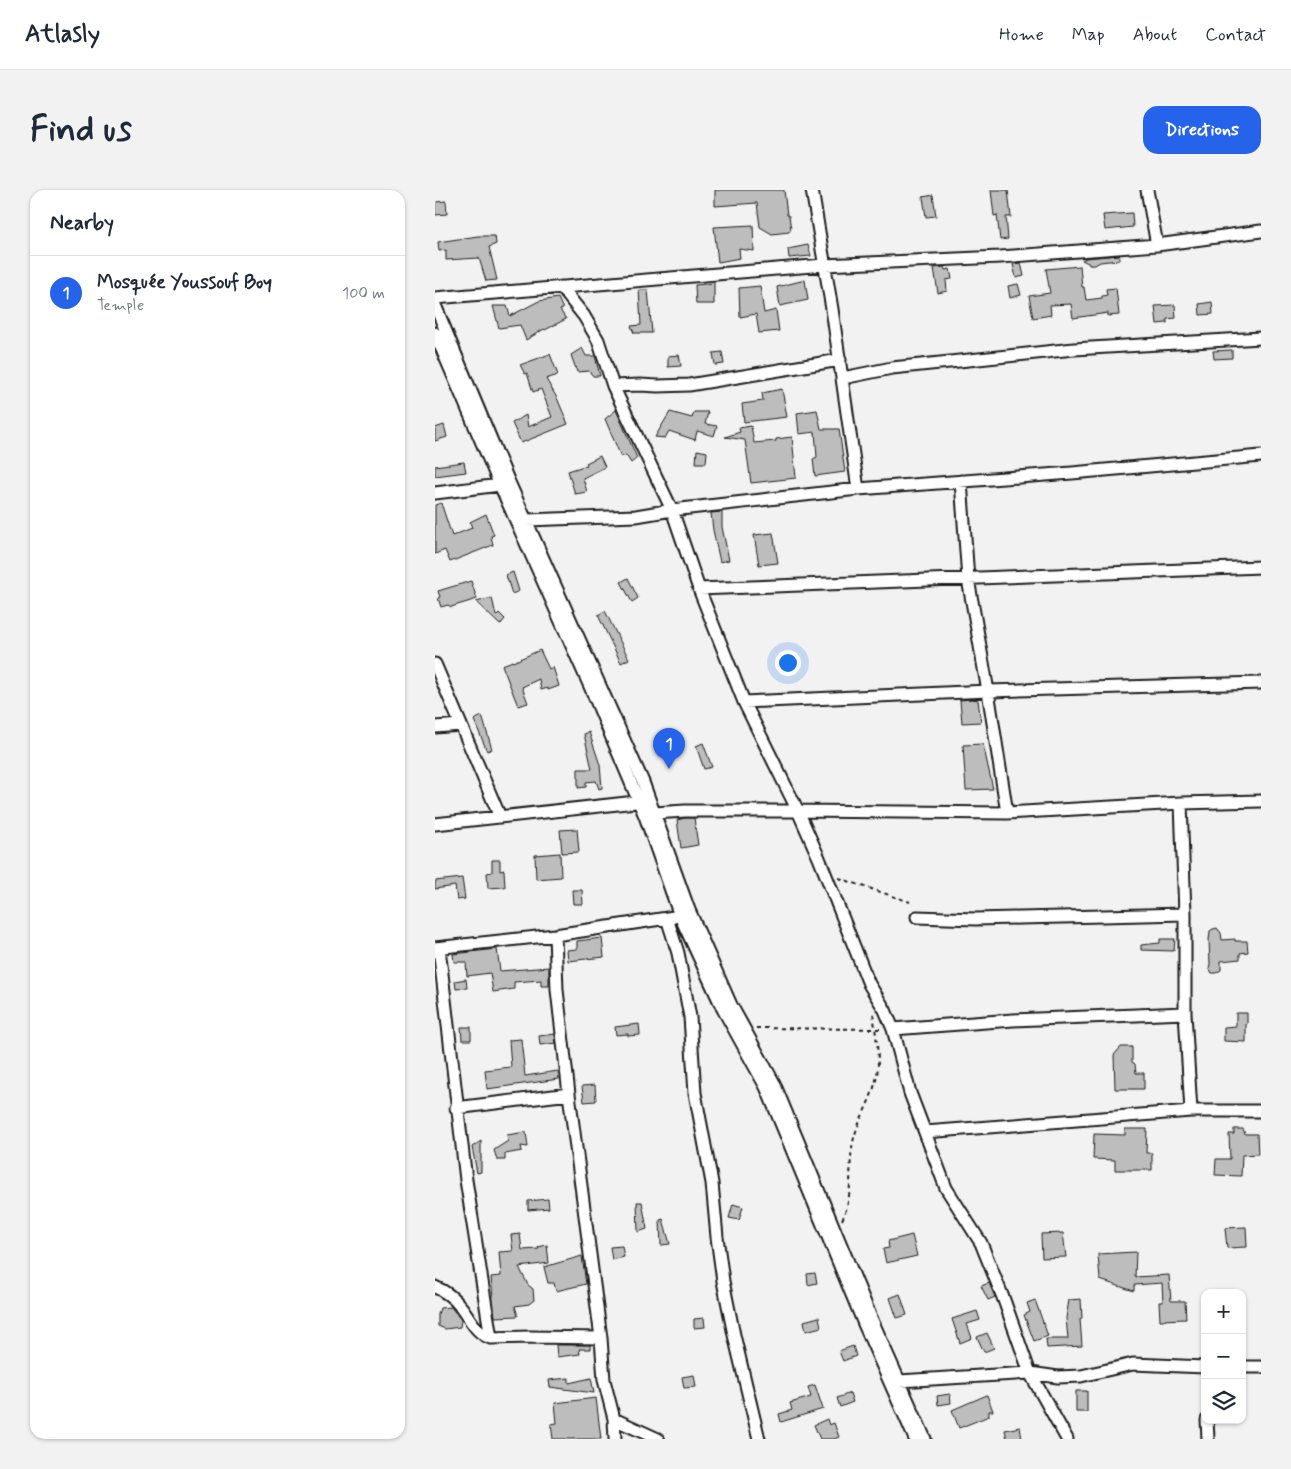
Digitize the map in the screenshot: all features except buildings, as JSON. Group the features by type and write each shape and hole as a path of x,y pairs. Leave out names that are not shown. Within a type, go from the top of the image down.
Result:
{"street":[{"path":"812,190 843,378 858,489"},
{"path":"1147,190 1157,244"},
{"path":"435,298 824,265 1000,257 1157,244 1261,231"},
{"path":"561,287 584,316 597,340 613,386 672,510 699,589 744,702 798,811 869,984 885,1010 893,1029 911,1093 946,1188 981,1243 1004,1300 1029,1372 1067,1439"},
{"path":"435,305 508,480 643,782 645,816 680,916 723,1009 766,1087 864,1324 915,1439"},
{"path":"435,333 500,485 592,691 644,801 654,813 689,910 731,1005 775,1083 836,1233 925,1439"},
{"path":"843,378 892,368 1074,349 1261,338"},
{"path":"613,386 640,384 658,386 689,385 840,360"},
{"path":"527,520 636,516 672,510 858,489 1072,473 1261,456"},
{"path":"961,481 968,579 1007,813"},
{"path":"435,494 500,485"},
{"path":"699,589 1261,567"},
{"path":"435,664 500,817"},
{"path":"744,702 988,691 1261,683"},
{"path":"435,727 461,725"},
{"path":"435,824 644,801"},
{"path":"654,813 798,811 1007,813 1181,803 1261,801"},
{"path":"1181,803 1185,914 1185,1014 1191,1111"},
{"path":"917,917 976,919 1185,914"},
{"path":"491,1338 467,1190 437,948 555,935 680,916"},
{"path":"667,918 678,953 690,1017 695,1093 712,1183 723,1282 759,1439"},
{"path":"555,935 557,990 569,1094 601,1338 604,1380 614,1419 615,1439"},
{"path":"893,1029 1040,1019 1185,1014"},
{"path":"456,1108 569,1094"},
{"path":"925,1132 1191,1111 1261,1111"},
{"path":"435,1287 451,1296 461,1306 481,1334 491,1338 601,1338"},
{"path":"899,1381 1029,1372 1059,1376 1081,1376 1133,1364 1201,1367"},
{"path":"1246,1367 1261,1367"},
{"path":"614,1419 658,1439"},
{"path":"1207,1424 1208,1439"}],"path":[{"path":"825,873 910,902"},
{"path":"744,1028 893,1029"},
{"path":"836,1233 845,1214 851,1189 851,1149 854,1136 877,1079 878,1062 875,1029"}],"place":[{"name":"Mosquée Youssouf Boy","path":"669,769"}]}
